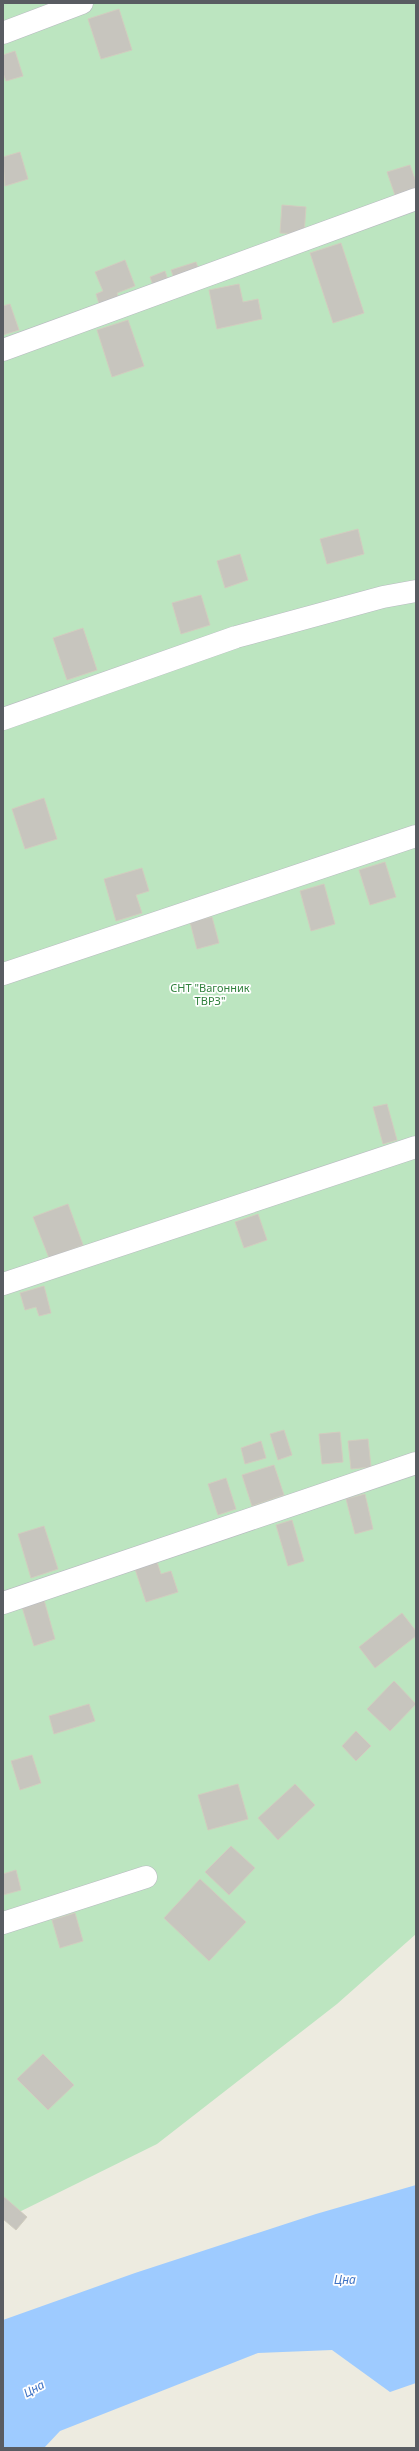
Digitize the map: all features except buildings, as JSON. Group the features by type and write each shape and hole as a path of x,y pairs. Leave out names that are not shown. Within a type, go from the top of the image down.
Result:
{"street":[{"path":"3,33 82,3"},
{"path":"3,350 416,199"},
{"path":"3,719 236,637 383,597 416,590"},
{"path":"3,974 416,836"},
{"path":"3,1284 416,1147"},
{"path":"3,1603 416,1463"},
{"path":"3,1923 146,1877"}],"green space":[{"name":"СНТ \"Вагонник ТВРЗ\"","path":"3,3 416,3 416,1934 337,2004 157,2144 3,2220"}],"water":[{"name":"Цна","path":"416,2185 416,2383 390,2392 332,2350 258,2353 60,2431 44,2448 3,2448 3,2320 135,2273 316,2214"}]}
